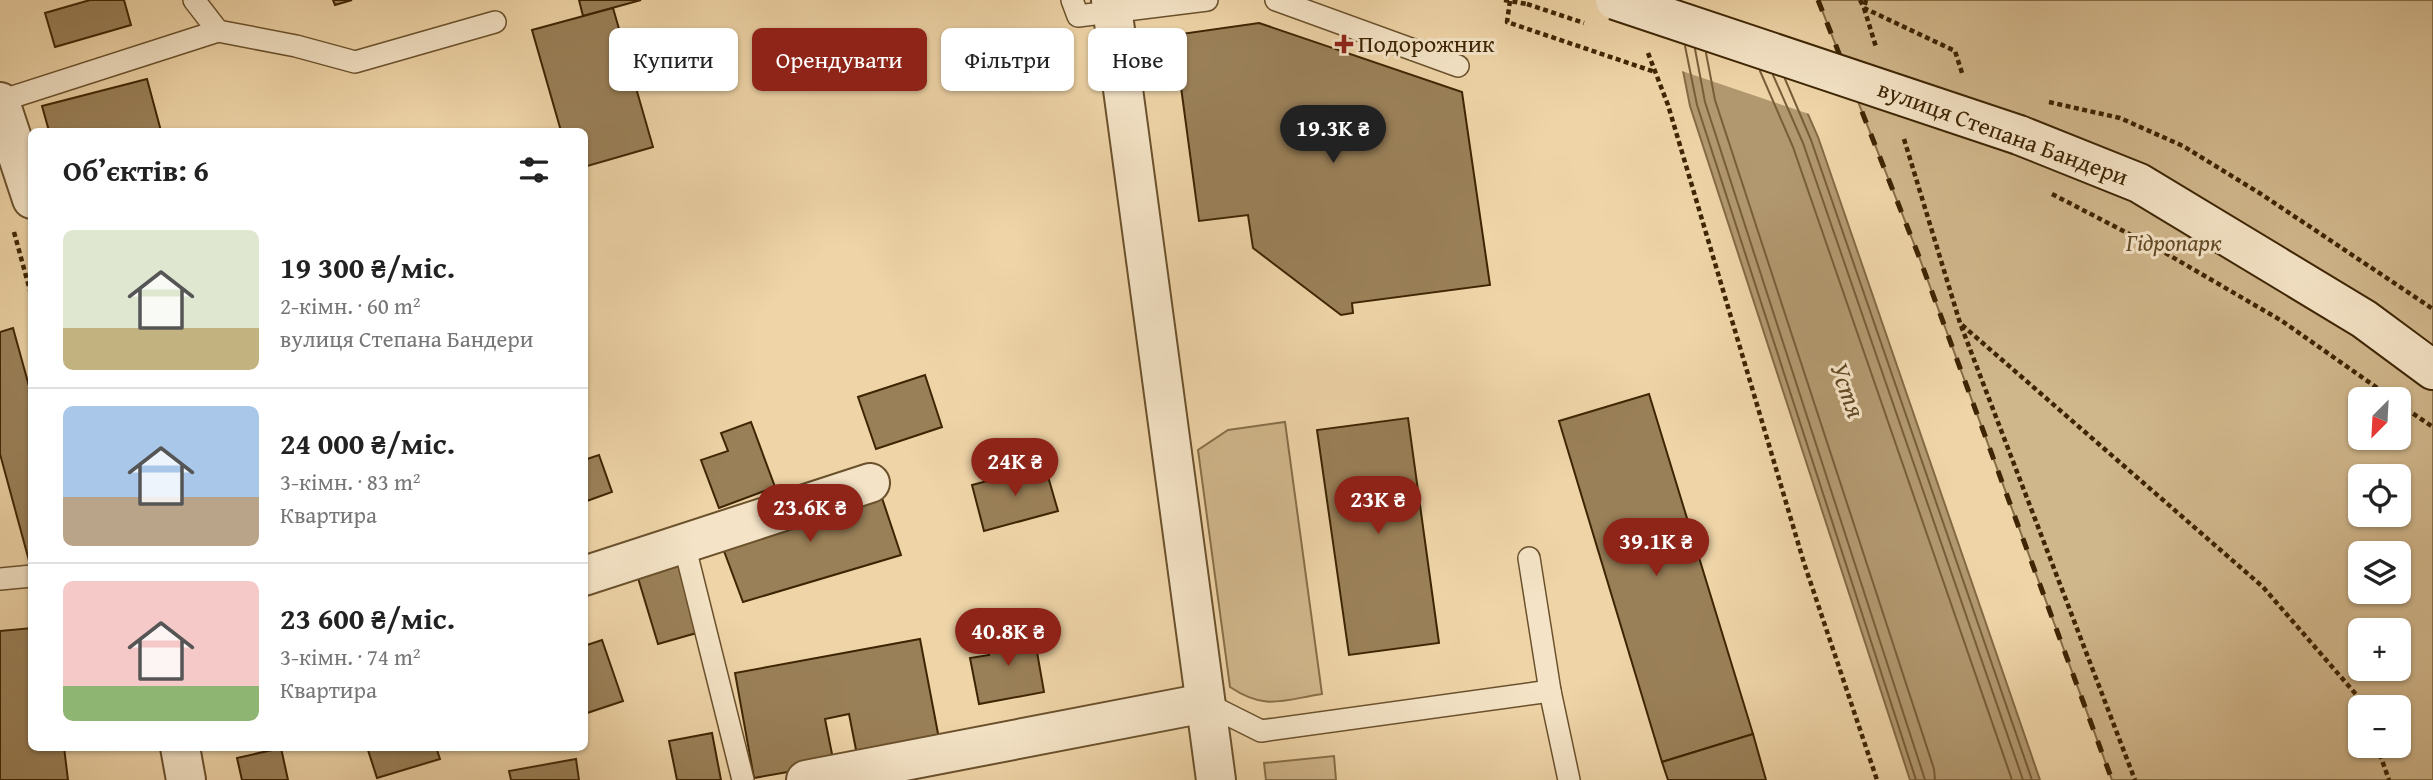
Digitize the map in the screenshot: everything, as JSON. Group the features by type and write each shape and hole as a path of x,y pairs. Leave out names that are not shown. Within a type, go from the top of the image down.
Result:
{"street":[{"name":"вулиця Степана Бандери","path":"1615,0 2020,135 2138,183 2364,318 2433,370"},
{"path":"1112,6 1216,780"},
{"path":"2,116 22,214"},
{"path":"588,575 870,483"},
{"path":"806,780 1205,703"},
{"path":"181,751 186,780"}],"lane":[{"path":"194,0 218,31"},
{"path":"1072,0 1078,16 1112,6 1207,0"},
{"path":"1276,0 1458,66"},
{"path":"2,116 218,31 296,46 355,62 495,22"},
{"path":"684,544 743,780"},
{"path":"1530,558 1550,691 1569,780"},
{"path":"0,579 28,576"},
{"path":"1205,703 1261,731 1550,691"}],"path":[{"path":"1860,0 1880,60"},
{"path":"1864,8 1866,0"},
{"path":"1527,4 1507,1 1507,22 1656,72"},
{"path":"1864,8 1955,51 1964,79"},
{"path":"1646,48 1668,105 1804,563 1877,780"},
{"path":"2043,101 2120,118 2183,146 2261,194 2433,309"},
{"path":"1904,139 1960,323 2136,780"},
{"path":"2041,188 2162,251 2270,314 2376,387"},
{"path":"22,214 28,264"},
{"path":"1960,323 2263,587 2357,695"},
{"path":"2412,413 2433,427"},
{"path":"2381,758 2389,780"}],"green space":[{"name":"Гідропарк","path":"1818,0 2433,0 2433,780 2112,780 1918,254"},
{"path":"1285,422 1322,694 1274,702 1254,699 1230,687 1198,450 1228,430"},
{"path":"1334,756 1336,780 1266,780 1264,763"}],"water":[{"name":"Устя","path":"1669,0 1758,0 1818,137 2040,780 1910,780 1690,106"}],"pier":[{"path":"1666,0 1762,0 1812,115 1679,70"}],"building":[{"path":"90,0 124,0 131,25 55,47 45,13"},
{"path":"333,0 352,0 335,5"},
{"path":"579,0 641,0 583,16"},
{"path":"613,8 619,28 609,28 609,91 637,91 653,147 588,166 588,128 560,128 532,30"},
{"path":"1259,23 1462,92 1490,285 1352,303 1353,313 1341,315 1253,248 1248,215 1199,221 1182,91 1187,91 1187,33"},
{"path":"147,79 160,128 48,128 42,106"},
{"path":"13,328 28,382 28,557 0,454 0,332"},
{"path":"925,375 942,427 876,449 858,397"},
{"path":"1649,394 1753,734 1662,762 1559,421"},
{"path":"1408,418 1439,643 1349,655 1317,430"},
{"path":"751,422 775,487 719,508 701,460 728,451 721,433"},
{"path":"599,455 612,492 588,501 588,459"},
{"path":"1045,466 1058,511 984,531 972,485"},
{"path":"878,486 901,555 743,602 718,535"},
{"path":"680,565 700,632 658,644 638,578"},
{"path":"28,628 28,751 64,751 68,780 0,780 0,631"},
{"path":"1033,629 1044,692 979,704 970,658 989,655 986,638"},
{"path":"920,639 940,744 858,760 849,714 825,719 834,764 754,778 735,673"},
{"path":"602,640 623,701 588,713 588,645"},
{"path":"712,733 721,780 677,780 669,741"},
{"path":"1753,734 1766,780 1668,780 1662,762"},
{"path":"268,751 282,751 288,780 242,780 237,758"},
{"path":"368,751 437,751 440,759 377,778"},
{"path":"576,759 579,780 511,780 509,771"}],"railway":[{"path":"1818,0 1918,254 2112,780"}],"place":[{"name":"Подорожник","path":"1344,44"}]}
